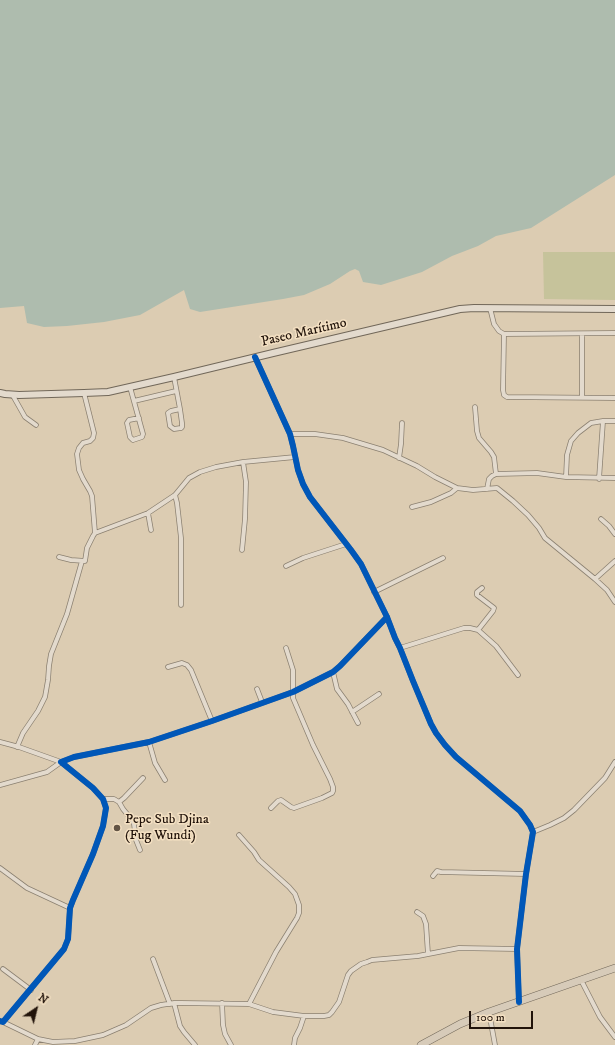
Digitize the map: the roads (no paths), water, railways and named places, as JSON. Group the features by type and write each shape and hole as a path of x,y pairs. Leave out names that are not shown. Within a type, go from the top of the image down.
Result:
{"main road":[{"name":"Paseo Marítimo","path":"0,393 108,392 460,309 615,308"},
{"path":"421,1045 460,1024 489,1012 615,968"}],"street":[{"path":"490,308 494,324 499,331 504,334 615,333"},
{"path":"504,334 503,390 507,397 615,398"},
{"path":"582,334 582,397"},
{"path":"255,357 290,434 298,470 303,484 310,496 360,564 387,618 431,724 440,739 456,757 520,810 530,825 532,832 517,949 519,1002"},
{"path":"174,377 180,409 182,427 174,430 170,426 168,413 170,411 180,409"},
{"path":"130,387 143,436 133,440 130,437 127,423 129,420 138,418"},
{"path":"134,401 176,391"},
{"path":"16,746 45,697 51,654 67,614 82,561 85,561 87,548 95,533 92,496 83,479 77,454 83,443 90,441 94,434 84,393"},
{"path":"12,394 25,417 36,425"},
{"path":"475,407 479,438 494,457 496,474"},
{"path":"599,478 603,421"},
{"path":"566,477 567,455 572,441 578,433 591,423 615,421"},
{"path":"399,458 402,423"},
{"path":"290,434 315,434 343,438 383,450 417,466 457,488 473,490 497,488 528,515 545,538 595,579 615,602"},
{"path":"95,533 148,513 175,495 189,478 200,472 216,467 243,462 295,457"},
{"path":"242,550 246,482 243,462"},
{"path":"487,489 489,480 496,474 537,473 566,477 615,478"},
{"path":"412,507 431,502 451,493 457,488"},
{"path":"175,495 182,538 181,605"},
{"path":"148,513 151,530"},
{"path":"602,519 610,526 615,534"},
{"path":"286,566 303,558 346,544"},
{"path":"59,557 82,561"},
{"path":"374,592 443,558"},
{"path":"595,579 615,561"},
{"path":"478,630 494,608 477,594 482,588"},
{"path":"0,785 47,772 61,762 74,757 148,742 293,692 333,672 387,618"},
{"path":"400,648 464,628 470,628 478,630 496,646 518,675"},
{"path":"271,808 281,800 291,808 294,808 322,798 334,791 334,787 302,719 294,698 293,670 286,648"},
{"path":"168,667 182,663 187,665 191,670 212,721"},
{"path":"333,672 338,689 358,723"},
{"path":"257,689 262,702"},
{"path":"352,712 379,694"},
{"path":"0,742 61,762 93,788 103,799 106,808 103,826 93,854 70,908 68,940 64,949 31,990 2,1021 38,1039 53,1042 75,1041 102,1035 126,1026 151,1008 172,1004 249,1004 273,1012 304,1016 324,1016 329,1015 341,999 348,975 361,964 372,960 408,958 459,948 517,949"},
{"path":"148,742 155,763 165,780"},
{"path":"532,832 564,818 574,810 605,778 615,762"},
{"path":"119,802 143,778"},
{"path":"103,799 119,802 122,809 134,824 136,840 140,850"},
{"path":"239,834 259,860 290,887 295,894 299,905 299,913 297,918 276,952 249,1004"},
{"path":"0,868 27,888 70,908"},
{"path":"434,876 437,871 526,874"},
{"path":"417,912 422,916 426,924 428,954"},
{"path":"153,959 180,1026 195,1045"},
{"path":"3,969 31,990"},
{"path":"581,980 600,1017 615,1037"},
{"path":"222,1003 223,1025 230,1045"},
{"path":"489,1012 495,1045"},
{"path":"294,1045 294,1038 300,1028 304,1016"},
{"path":"35,1045 38,1039"}],"place":[{"name":"Pepe Sub Djina (Fug Wundi)","path":"117,828"}]}
